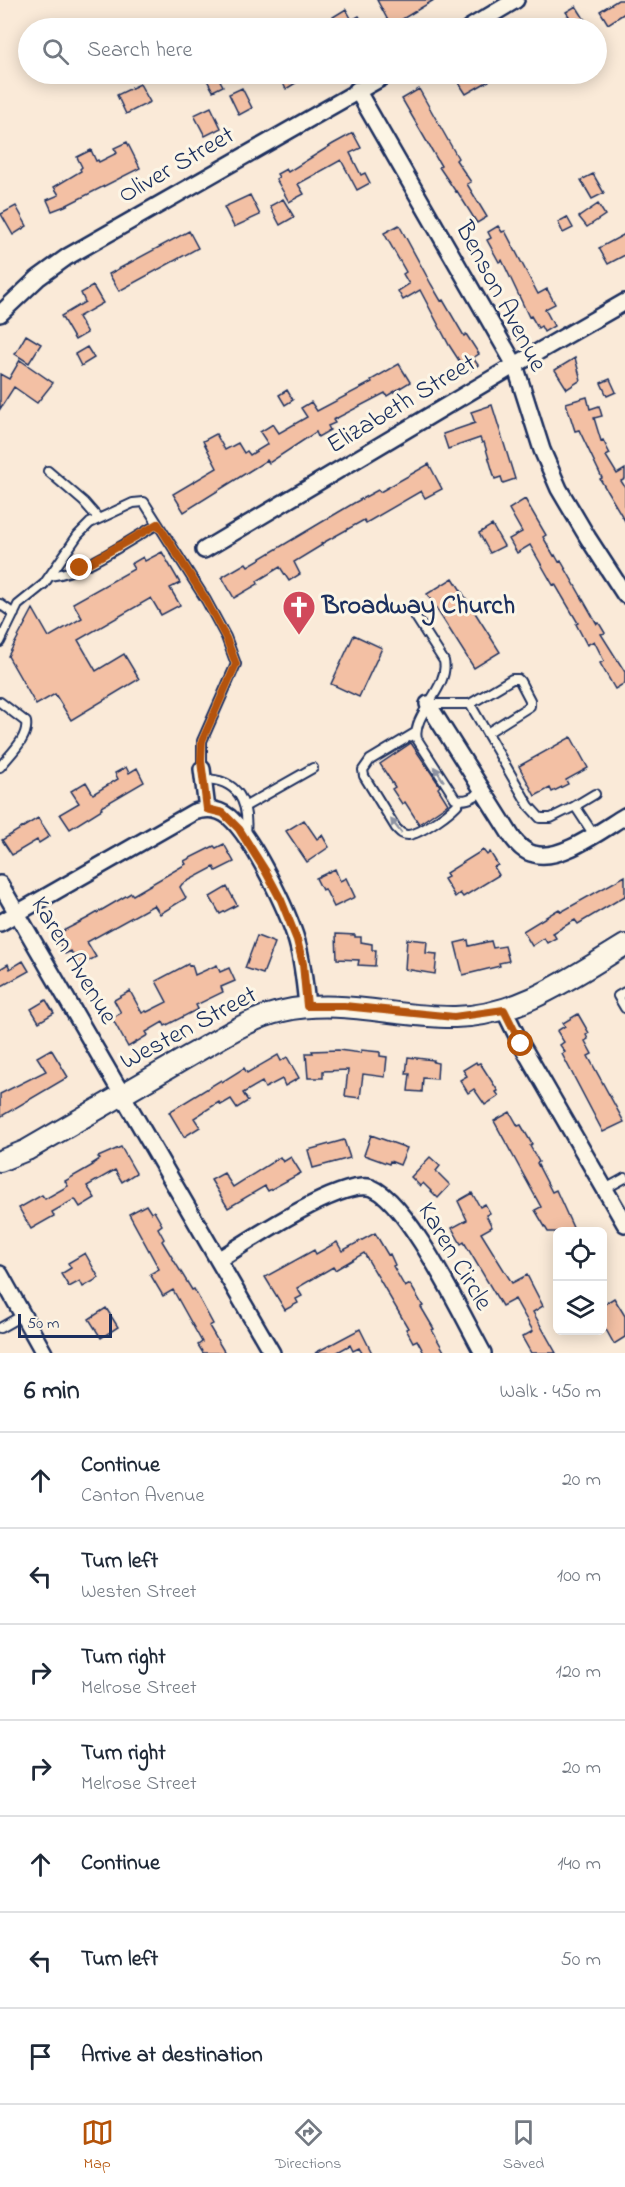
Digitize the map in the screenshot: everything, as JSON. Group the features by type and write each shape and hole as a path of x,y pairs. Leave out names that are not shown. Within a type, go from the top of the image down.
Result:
{"street":[{"path":"486,18 516,0"},
{"name":"Oliver Street","path":"0,314 38,278 67,257 368,84"},
{"name":"Benson Avenue","path":"357,90 515,365 543,450 559,489 625,595"},
{"name":"Elizabeth Street","path":"204,550 625,302"},
{"path":"428,704 512,837 530,853 541,856 553,855 594,835 625,816"},
{"path":"203,774 207,809"},
{"path":"0,923 169,825 194,812 207,809 217,810 229,817 245,839 281,900 297,940 303,964 307,1006"},
{"name":"Karen Avenue","path":"0,884 123,1094"},
{"name":"Westen Street","path":"0,1161 27,1150 262,1017 307,1006 344,1006 454,1017 504,1010 522,1004 575,976 625,945"},
{"path":"504,1010 521,1044 625,1224"},
{"path":"123,1094 272,1353"},
{"name":"Westen Street","path":"0,1175 27,1150"},
{"name":"Karen Circle","path":"218,1260 323,1199 352,1188 376,1189 389,1198 415,1230 483,1353"},
{"path":"0,1274 44,1353"}],"lane":[{"path":"48,471 84,501 98,518"},
{"path":"0,642 18,605 44,584 78,535 98,518 140,501 144,502 206,600 226,638 236,664 202,741 203,774 226,783 238,793 246,806 245,839"},
{"path":"50,576 80,568 158,524"},
{"path":"0,604 14,614"},
{"path":"414,614 444,661 446,669 415,733 370,760 363,770 364,776 401,834 416,833 453,809 460,801"},
{"path":"428,704 470,704 512,680 518,679 530,700 530,706 487,733"},
{"path":"0,702 26,722 27,726 25,734 0,767"},
{"path":"470,704 529,806 540,818 551,818 595,794"},
{"path":"415,733 455,798 460,801 468,800 482,792"},
{"path":"246,806 314,768"},
{"path":"575,806 594,835"},
{"path":"625,992 618,996 625,1008"},
{"path":"605,1189 625,1178"},
{"path":"0,1328 22,1315"}],"building":[{"path":"377,0 434,0 404,18 387,18"},
{"path":"618,0 625,0 625,13 608,24 607,18 604,18 600,11"},
{"path":"576,6 584,18 565,18 569,16 566,12"},
{"path":"346,9 351,18 334,18"},
{"path":"140,84 150,102 126,114 117,95"},
{"path":"209,84 222,84 223,86 213,91"},
{"path":"283,84 294,84 286,89"},
{"path":"460,84 484,84 466,94"},
{"path":"242,88 252,108 239,115 229,94"},
{"path":"419,89 458,158 456,160 471,182 467,184 487,217 477,223 439,167 441,166 402,99"},
{"path":"211,107 221,128 205,136 194,115"},
{"path":"353,133 361,148 350,153 361,175 365,173 370,183 357,190 341,160 298,184 304,194 289,202 276,179 279,177 277,174 286,169 288,172"},
{"path":"127,142 140,168 52,211 47,200 59,195 54,187 81,171 82,167 77,157 91,150 96,161 99,162 117,153 114,148"},
{"path":"593,174 604,193 592,199 581,180"},
{"path":"250,195 260,215 234,227 224,207"},
{"path":"283,199 294,217 280,225 270,206"},
{"path":"598,204 605,215 587,227 579,217"},
{"path":"16,206 27,226 13,235 1,214"},
{"path":"567,217 573,228 563,233 558,222"},
{"path":"399,225 441,301 443,300 464,336 466,334 479,354 473,358 478,365 467,373 449,345 420,290 403,300 398,291 409,284 403,274 406,272 384,233"},
{"path":"498,226 502,232 505,231 538,294 547,289 555,304 545,309 554,326 544,332 541,326 538,328 531,316 529,317 502,260 499,262 487,240 491,238 488,232"},
{"path":"189,231 198,248 119,291 109,274"},
{"path":"625,234 625,255 608,264 599,248"},
{"path":"93,286 103,303 78,317 87,333 75,340 61,316 85,302 81,293"},
{"path":"26,335 41,344 29,363 15,354"},
{"path":"87,347 94,358 81,366 75,354"},
{"path":"575,358 581,380 567,389 555,370"},
{"path":"20,360 53,383 37,403 14,387 0,409 0,374 9,379"},
{"path":"399,364 410,382 387,396 385,393 333,420 335,423 328,426 330,430 318,437 316,432 269,463 267,460 184,512 173,494 217,468 203,441 216,434 225,450 238,443 244,453 247,451 250,455 268,444 260,432 273,424 279,433 307,417 301,408 311,402 317,411 372,382 371,380"},
{"path":"610,379 616,392 607,396 601,383"},
{"path":"287,390 293,400 285,405 279,395"},
{"path":"587,397 590,409 599,406 602,416 594,418 601,441 603,440 610,454 606,456 617,474 625,469 625,479 621,481 625,487 625,521 600,479 602,478 579,430 575,431 566,403"},
{"path":"492,405 515,479 503,483 501,477 495,479 484,442 482,443 480,438 448,449 443,434 475,423 471,412"},
{"path":"429,464 442,489 425,498 421,491 366,523 364,520 321,544 294,562 300,574 289,581 280,567 257,581 258,584 234,598 222,577 246,563 248,566 354,503 378,490 380,492"},
{"path":"525,499 546,535 543,537 554,556 559,562 561,561 597,624 599,623 605,633 601,634 625,672 625,683 615,689 600,663 604,661 594,641 587,645 576,624 578,623 530,545 517,553 509,539 522,532 509,509"},
{"path":"492,525 504,546 490,553 479,533"},
{"path":"162,552 180,583 170,588 180,605 161,615 151,598 78,640 96,671 124,654 139,679 71,720 55,694 36,705 8,656 33,609 49,637 82,618 73,603 134,569 131,564 143,557 145,561"},
{"path":"453,578 500,652 474,668 427,594"},
{"path":"354,635 382,648 359,697 331,684"},
{"path":"571,737 588,768 566,780 568,784 552,792 550,788 535,796 519,766"},
{"path":"411,743 440,786 438,788 448,804 419,824 405,802 402,804 392,789 395,787 380,764"},
{"path":"126,767 129,773 137,768 144,782 101,807 102,809 70,829 60,814 79,803 71,791 86,782 93,794 118,779 115,773"},
{"path":"38,818 50,836 39,843 37,840 12,855 2,840"},
{"path":"304,820 317,839 322,835 329,847 307,862 286,831"},
{"path":"224,844 234,862 216,871 214,867 182,884 180,887 186,898 160,914 154,905 87,942 96,957 79,966 71,951 65,954 55,935 131,893 133,895 186,864 184,861 214,846 216,848"},
{"path":"483,850 487,855 490,852 498,865 494,867 499,875 463,897 460,893 455,897 444,879 448,877 446,873"},
{"path":"335,869 340,881 346,878 355,897 334,907 325,889 322,890 316,878"},
{"path":"625,876 625,896 578,924 575,920 553,933 556,938 547,943 544,938 532,946 523,931 559,909 561,912"},
{"path":"227,887 237,905 220,914 210,897"},
{"path":"336,934 355,935 355,937 361,937 361,942 372,944 372,950 376,950 375,966 358,965 359,960 337,959"},
{"path":"257,936 275,943 263,974 245,968"},
{"path":"407,939 427,941 426,953 437,954 435,974 405,969"},
{"path":"468,940 469,946 491,941 493,948 505,946 509,961 499,963 500,966 463,975 455,943"},
{"path":"23,961 29,971 0,987 0,969 8,964 10,969"},
{"path":"188,964 192,965 195,975 217,965 220,972 229,968 235,981 221,987 223,992 196,1005 198,1009 165,1026 163,1022 146,1032 148,1035 128,1047 112,1018 121,1013 114,1000 130,991 142,1013 147,1012 167,1002 156,981"},
{"path":"46,1000 54,1013 39,1022 31,1009"},
{"path":"578,1014 589,1033 585,1041 592,1054 588,1056 624,1122 603,1132 562,1054 565,1052 560,1045 564,1042 557,1031 565,1026 563,1023"},
{"path":"51,1049 68,1077 0,1117 0,1094 46,1071 37,1057"},
{"path":"338,1050 361,1053 361,1050 380,1052 380,1056 387,1057 385,1077 363,1074 360,1098 345,1096 348,1070 323,1071 323,1078 308,1078 306,1053"},
{"path":"278,1055 281,1061 287,1057 299,1078 285,1086 282,1079 265,1088 262,1082 243,1093 248,1101 237,1108 231,1099 221,1105 219,1102 194,1118 200,1127 184,1137 169,1112 221,1080 222,1082 244,1068 247,1073"},
{"path":"408,1057 434,1060 433,1062 438,1063 437,1079 423,1078 422,1092 408,1091 410,1074 406,1074"},
{"path":"476,1062 480,1063 498,1091 496,1092 499,1096 485,1105 474,1089 468,1093 460,1080 467,1076 463,1070"},
{"path":"510,1112 518,1126 521,1125 532,1144 530,1146 539,1162 537,1163 552,1192 556,1190 573,1227 553,1227 553,1232 548,1232 535,1210 541,1207 494,1121"},
{"path":"371,1135 407,1148 400,1165 390,1161 389,1164 364,1155"},
{"path":"344,1140 350,1158 313,1168 308,1150"},
{"path":"121,1147 136,1173 122,1182 115,1170 87,1186 95,1198 80,1207 75,1199 52,1212 54,1216 31,1229 19,1208 42,1195 45,1199 68,1186 65,1181 93,1165 100,1159 98,1157"},
{"path":"280,1157 283,1162 291,1157 301,1173 268,1191 265,1186 228,1208 211,1180 224,1173 233,1187"},
{"path":"430,1157 440,1166 436,1171 450,1185 438,1198 423,1183 420,1186 411,1177"},
{"path":"472,1193 480,1207 485,1204 490,1213 486,1215 492,1227 481,1233 512,1283 527,1275 543,1306 533,1312 556,1353 531,1353 522,1337 533,1331 515,1299 502,1306 464,1242 461,1244 452,1228 467,1220 458,1201"},
{"path":"146,1205 151,1213 154,1211 162,1225 158,1228 164,1239 162,1241 192,1290 194,1289 213,1324 209,1326 225,1353 203,1353 198,1345 202,1342 173,1290 163,1296 150,1274 159,1269 129,1214"},
{"path":"375,1233 388,1255 390,1254 395,1265 393,1266 405,1287 410,1284 423,1306 421,1307 445,1353 424,1353 417,1340 413,1342 406,1329 408,1328 364,1253 335,1270 333,1267 297,1288 302,1296 296,1299 298,1303 285,1310 265,1277 314,1250 316,1254 337,1242 342,1251"},
{"path":"85,1253 99,1278 83,1287 80,1281 69,1287 61,1274 71,1268 68,1263"},
{"path":"614,1298 625,1316 625,1337 614,1344 607,1331 607,1302"},
{"path":"106,1308 118,1327 101,1338 89,1319"},
{"path":"360,1329 372,1353 362,1353 359,1348 353,1351 350,1345 336,1353 315,1353"}],"place":[{"name":"Broadway Church","path":"299,636"}],"route":[{"path":"80,568 158,524 206,600 226,638 236,664 202,741 201,761 207,809 223,813 239,829 281,900 297,940 303,964 307,1006 374,1008 454,1017 504,1010 521,1044"}]}
